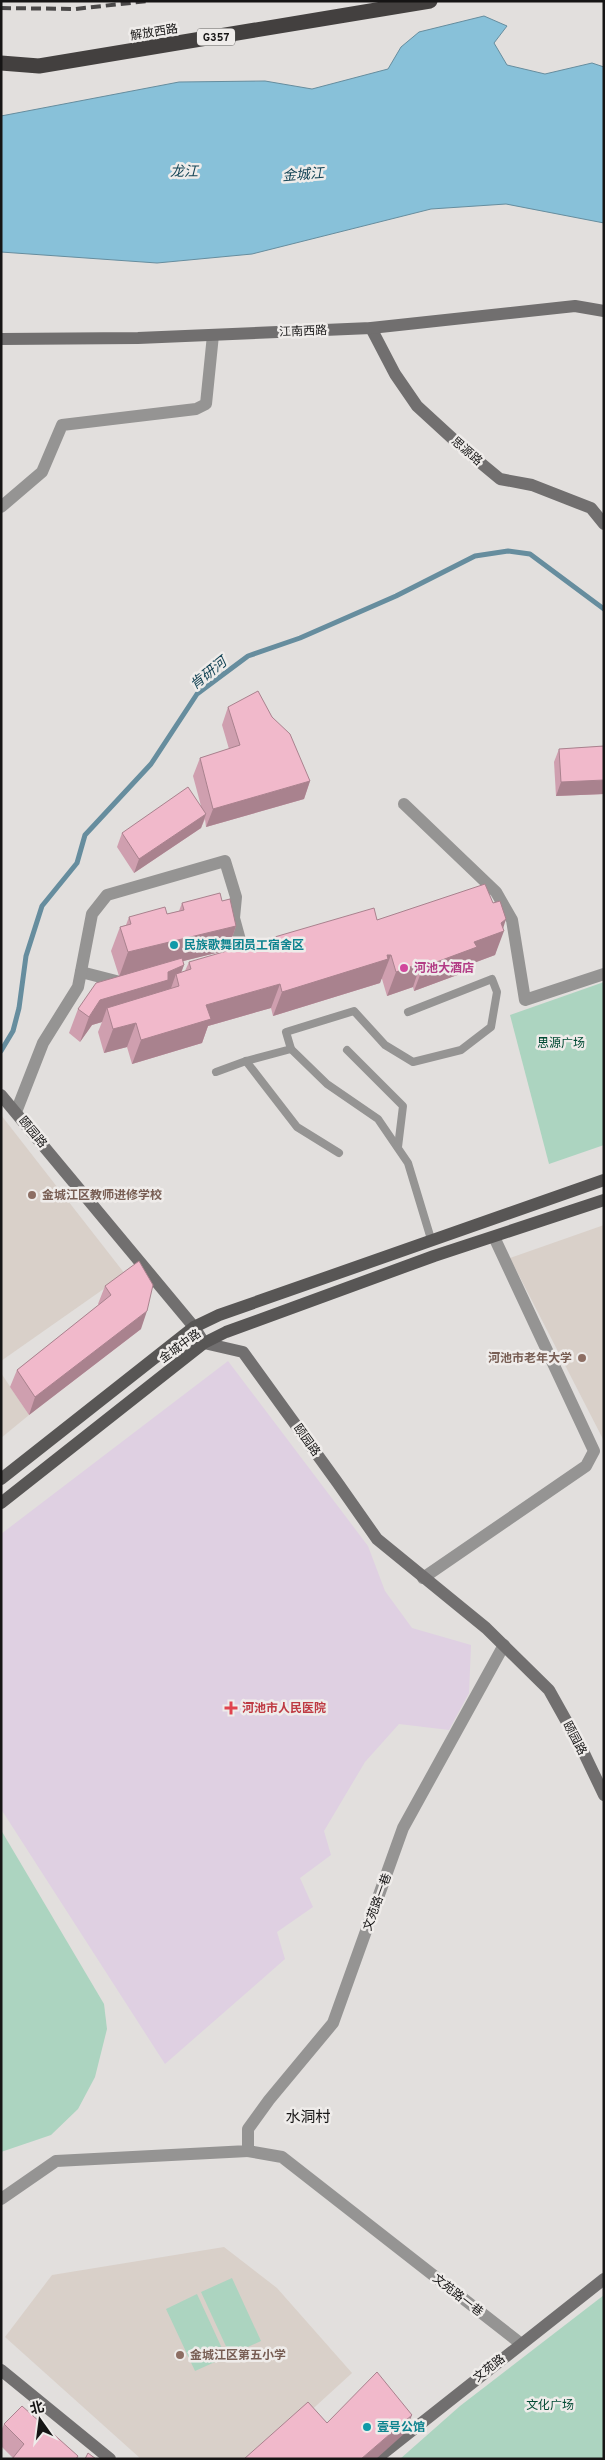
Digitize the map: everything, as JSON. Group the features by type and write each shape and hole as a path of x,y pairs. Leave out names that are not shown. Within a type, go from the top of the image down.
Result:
{"highway":[{"name":"解放西路","path":"1,63 39,66 430,1"}],"main road":[{"name":"金城中路","path":"1,1479 194,1327 220,1315 431,1239 604,1180"},
{"name":"金城中路","path":"1,1503 204,1343 226,1332 434,1256 604,1200"}],"street":[{"name":"江南西路","path":"1,339 213,335 371,328 575,306 604,311"},
{"name":"思源路","path":"371,328 394,374 417,406 465,450 500,479 532,485 591,508 604,524"},
{"path":"1,506 42,472 62,425 196,409 206,404 213,335"},
{"path":"404,804 496,892 512,920 525,1000 604,974"},
{"path":"16,1112 43,1043 78,987 92,914 107,895 226,861 236,897 234,918 240,940 241,955 223,959"},
{"path":"81,972 124,983 134,981"},
{"name":"颐园路","path":"1,1095 194,1327 204,1343 242,1352 377,1539 486,1628 549,1690 582,1749 604,1795"},
{"path":"424,1578 586,1466 594,1451 494,1236"},
{"name":"文苑路一巷","path":"248,2151 248,2129 269,2100 333,2023 403,1828 504,1645"},
{"name":"文苑路一巷","path":"1,2199 56,2161 248,2151 282,2157 520,2343"},
{"name":"文苑路","path":"376,2459 604,2278"},
{"path":"1,2370 110,2459"}],"lane":[{"path":"408,1012 492,979 498,992 491,1027 461,1050 414,1062 385,1045 354,1011 286,1032 291,1049 327,1084 378,1119 408,1163 431,1239"},
{"path":"216,1072 246,1060 291,1049"},
{"path":"347,1050 404,1106 398,1148"},
{"path":"246,1060 297,1127 340,1152"}],"shaded area":[{"name":"金城江区教师进修学校","path":"1,1115 125,1274 1,1361"},
{"name":"河池市老年大学","path":"604,1225 604,1441 510,1258"},
{"name":"河池市人民医院","path":"228,1361 368,1546 385,1591 412,1628 471,1645 469,1693 449,1730 399,1724 365,1762 324,1831 331,1855 300,1878 313,1907 277,1932 285,1959 165,2064 1,1809 1,1534"},
{"path":"1,1373 29,1415 1,1438"},
{"name":"金城江区第五小学","path":"224,2247 277,2288 352,2373 258,2459 141,2459 5,2337 52,2275"}],"green space":[{"name":"思源广场","path":"604,982 604,1145 549,1164 510,1015"},
{"path":"1,1830 104,2004 107,2029 95,2077 78,2109 51,2135 1,2152"},
{"path":"232,2278 261,2341 230,2355 201,2292"},
{"path":"197,2294 226,2357 195,2371 166,2309"},
{"name":"文化广场","path":"604,2295 604,2459 400,2459 460,2406"}],"water":[{"name":"龙江","path":"484,16 507,26 494,43 507,65 545,74 592,63 604,67 604,223 506,204 431,209 252,254 157,263 1,252 1,116 179,82 265,81 312,89 388,69 401,47 419,32"}],"building":[{"path":"258,691 272,717 290,734 310,781 213,809 200,758 240,745 228,707"},
{"path":"604,746 604,780 561,782 559,749"},
{"path":"188,787 206,814 139,859 122,833"},
{"path":"485,884 493,903 500,901 506,919 501,923 504,931 474,942 477,947 423,967 421,963 396,972 391,955 387,955 388,959 282,992 280,984 206,1005 211,1019 141,1040 136,1023 113,1029 107,1008 179,986 176,974 191,969 189,962 374,908 377,920"},
{"path":"220,893 222,901 230,899 236,926 128,952 120,927 131,924 129,917 165,907 167,914 184,910 182,903"},
{"path":"182,958 184,965 168,972 168,980 100,1000 89,1017 78,1009 96,983"},
{"path":"139,1261 153,1285 147,1311 35,1397 17,1370 111,1295 105,1286"},
{"name":"壹号公馆","path":"377,2372 412,2415 361,2459 244,2459 308,2402 327,2423"},
{"path":"22,2406 78,2456 76,2459 12,2459 24,2444 4,2424"},
{"path":"88,2453 96,2459 85,2459"}],"waterway":[{"name":"肯研河","path":"1,1051 13,1031 19,1008 26,956 42,906 77,863 85,835 151,764 197,694 248,656 300,638 396,596 475,556 508,551 530,554 604,609"}],"railway":[{"path":"1,8 75,9 148,1"}],"place":[{"name":"民族歌舞团员工宿舍区","path":"174,945"},
{"name":"河池大酒店","path":"404,968"},
{"name":"金城江区教师进修学校","path":"32,1195"},
{"name":"河池市老年大学","path":"582,1358"},
{"name":"河池市人民医院","path":"231,1708"},
{"name":"金城江区第五小学","path":"180,2355"},
{"name":"壹号公馆","path":"367,2427"}],"district":[{"name":"水洞村","path":"308,2117"}],"water label":[{"name":"金城江","path":"303,174"}]}
